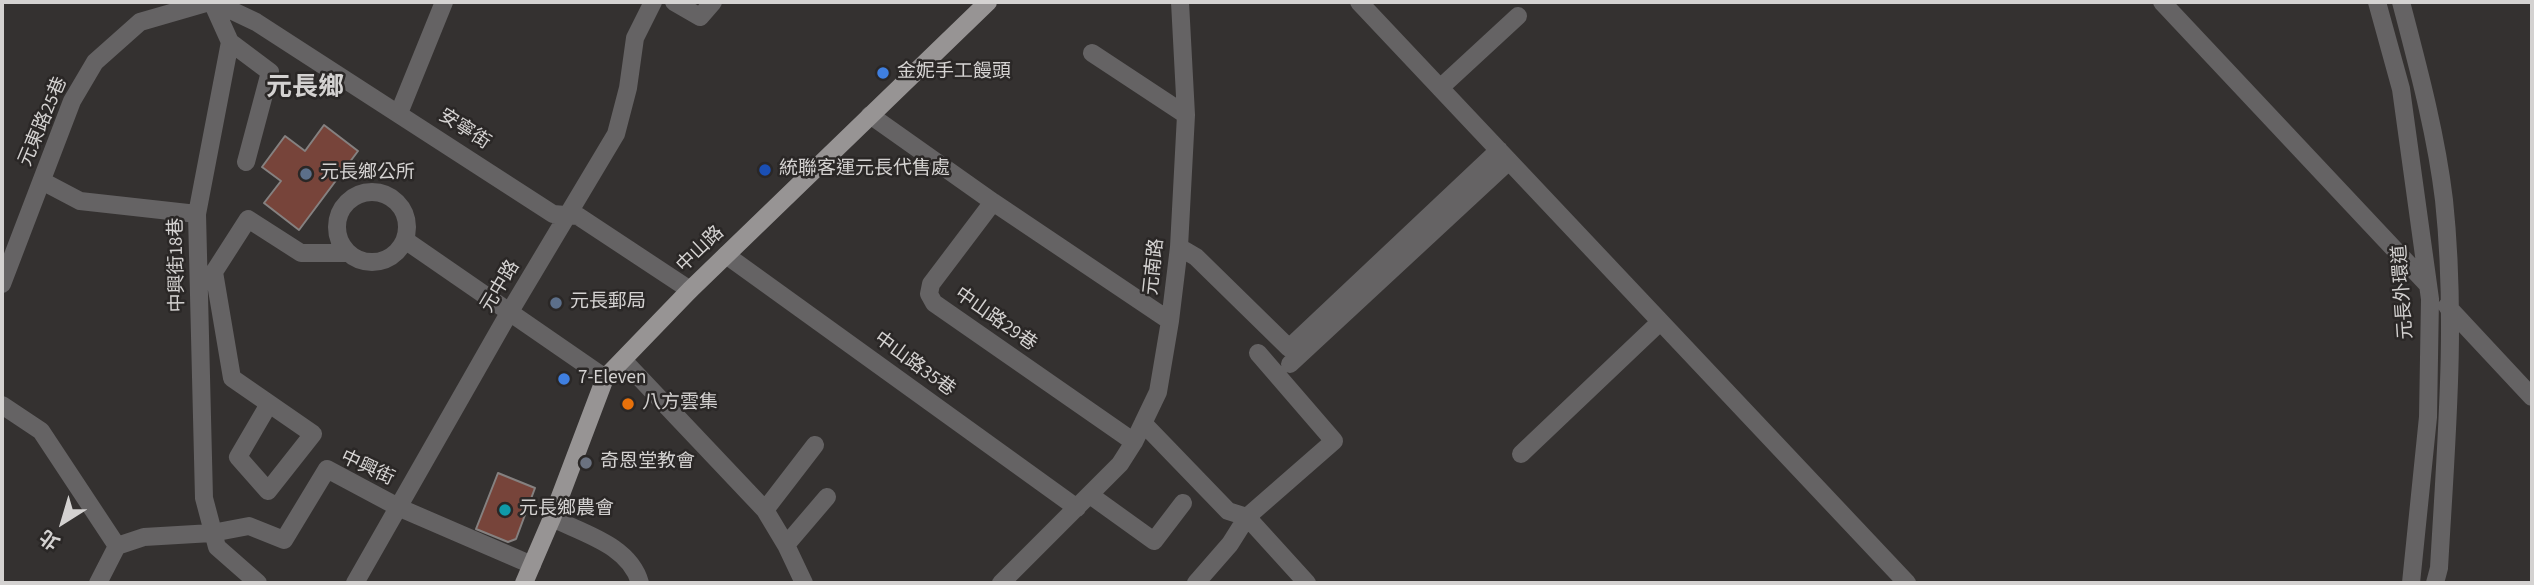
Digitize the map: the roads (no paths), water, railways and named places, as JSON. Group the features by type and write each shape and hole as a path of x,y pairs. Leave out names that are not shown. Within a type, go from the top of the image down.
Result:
{"main road":[{"name":"中山路","path":"524,583 552,518 605,378 690,290 988,2"}],"street":[{"path":"212,2 230,43 270,72 246,162"},
{"name":"安寧街","path":"212,2 256,22 553,214 578,216 690,290"},
{"name":"元東路25巷","path":"2,284 72,101 95,62 140,22 212,2"},
{"path":"399,113 444,2"},
{"name":"元中路","path":"356,583 509,313 616,134 628,88 635,38 653,2"},
{"path":"674,2 700,17 713,2"},
{"name":"元南路","path":"1001,583 1120,464 1134,442 1158,392 1179,247 1186,115 1180,2"},
{"path":"1359,2 1907,583"},
{"path":"2162,2 2532,397"},
{"name":"元長外環道","path":"2377,2 2401,89 2428,285 2428,416 2411,583"},
{"path":"2401,2 2426,99 2444,199 2451,339 2439,568 2435,583"},
{"path":"1440,88 1518,16"},
{"name":"中興街18巷","path":"212,533 204,498 197,214 230,43"},
{"path":"1092,54 1186,115"},
{"path":"870,115 1170,321"},
{"path":"1179,247 1196,257 1289,348 1504,155"},
{"path":"1290,364 1504,155"},
{"path":"43,181 80,201 197,214"},
{"path":"369,191 383,193 396,201 404,212 408,226 405,240 398,251 386,259 373,262 359,260 347,253 336,229 338,215 344,204 355,195 369,191"},
{"name":"中山路29巷","path":"993,202 931,284 929,294 934,303 1134,442"},
{"path":"270,404 238,457 268,491 313,434 270,404 232,378 214,272 248,219 301,253 347,253"},
{"path":"405,240 605,378"},
{"name":"中山路35巷","path":"726,255 1077,509"},
{"path":"1521,454 1660,322"},
{"path":"1196,583 1230,544 1247,517 1334,441 1258,353"},
{"path":"623,360 765,510 804,583"},
{"path":"2,405 41,431 117,546 98,583"},
{"path":"1143,423 1228,511 1247,517 1307,583"},
{"path":"765,510 815,445"},
{"name":"中興街","path":"117,546 144,537 212,533 249,526 284,540 327,469 400,508 532,565"},
{"path":"1090,495 1154,541 1183,503"},
{"path":"786,545 827,497"},
{"path":"552,518 621,552 636,570 640,583"},
{"path":"212,533 217,547 258,583"}],"place":[{"name":"金妮手工饅頭","path":"883,73"},
{"name":"統聯客運元長代售處","path":"765,170"},
{"name":"元長鄉公所","path":"306,174"},
{"name":"元長郵局","path":"556,303"},
{"name":"7-Eleven","path":"564,379"},
{"name":"八方雲集","path":"628,404"},
{"name":"奇恩堂教會","path":"586,463"},
{"name":"元長鄉農會","path":"505,510"}],"district":[{"name":"元長鄉","path":"305,89"}]}
